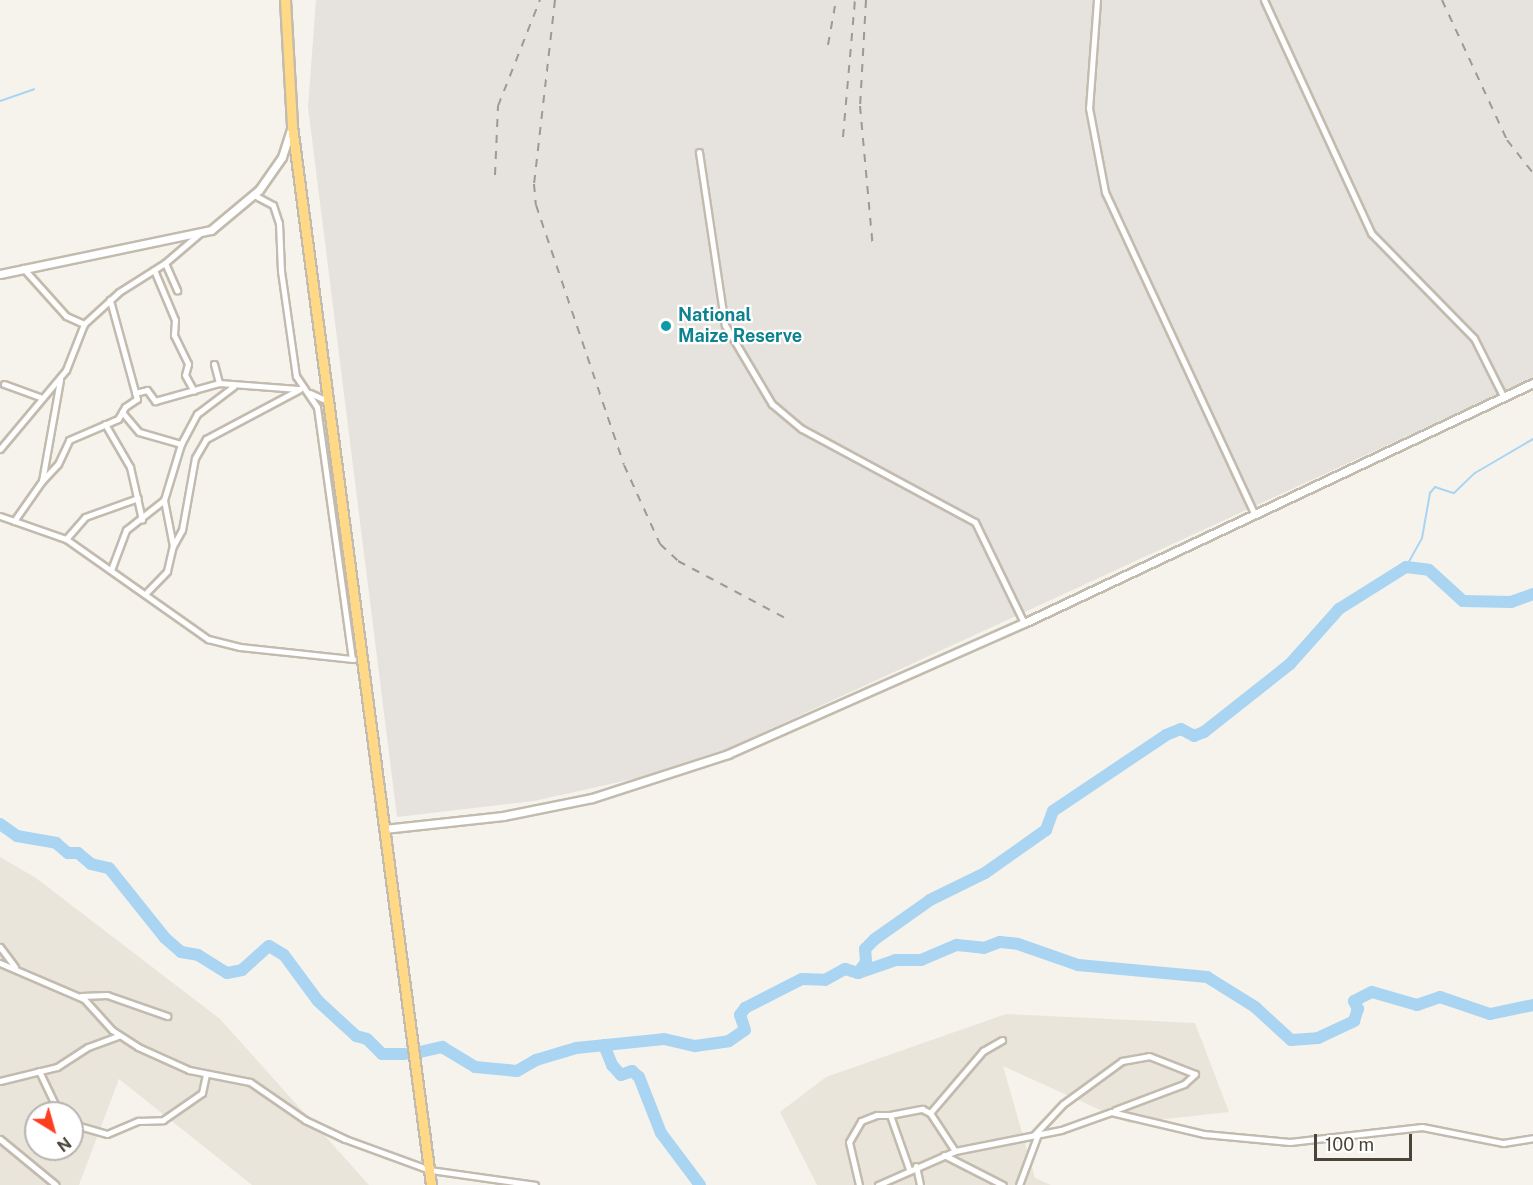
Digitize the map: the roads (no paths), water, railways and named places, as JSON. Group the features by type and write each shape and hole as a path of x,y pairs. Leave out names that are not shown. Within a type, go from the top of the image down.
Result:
{"highway":[{"path":"285,0 292,126 357,658 384,829 431,1185"}],"street":[{"path":"1097,0 1089,108 1105,192 1254,513"},
{"path":"1264,0 1371,233 1474,338 1503,396"},
{"path":"42,481 60,379 84,324 110,300 165,263 199,234 227,219 254,195 282,157 292,126"},
{"path":"699,152 725,325 772,404 802,429 975,522 1024,623"},
{"path":"0,516 66,539 147,592 182,624 208,639 240,647 357,658 317,407 311,393 296,376 281,271 279,223 273,205 254,195"},
{"path":"0,274 199,234"},
{"path":"165,263 177,290"},
{"path":"23,268 66,316 84,324"},
{"path":"154,270 175,320 174,335 194,391"},
{"path":"14,521 42,481 58,464 69,440 118,419 122,412 137,399 110,300"},
{"path":"214,364 219,383"},
{"path":"0,449 40,397 60,379"},
{"path":"135,393 147,390 155,401 219,383 234,386 300,389 327,401"},
{"path":"384,829 503,816 606,794 670,775 801,724 1024,623 1533,383"},
{"path":"4,384 40,397"},
{"path":"173,546 164,500 181,444 196,414 234,386"},
{"path":"147,592 167,571 173,546 182,530 195,458 206,439 300,389"},
{"path":"122,412 139,432 181,444"},
{"path":"105,424 129,467 142,520"},
{"path":"66,539 85,517 138,498"},
{"path":"111,570 126,530 142,520 164,500"},
{"path":"0,947 16,969"},
{"path":"0,963 79,996 119,1036 179,1066 250,1082 318,1127 430,1170 534,1185"},
{"path":"79,996 107,995 167,1016"},
{"path":"0,1081 39,1071 119,1036"},
{"path":"930,1113 983,1051 1002,1040"},
{"path":"878,1185 909,1169 955,1151 1036,1134 1111,1112 1184,1084 1195,1074 1149,1056 1122,1061 1063,1104 1036,1134 1019,1185"},
{"path":"39,1071 53,1101"},
{"path":"84,1127 107,1134 138,1121 164,1120 202,1093 207,1074"},
{"path":"859,1185 849,1152 853,1133 861,1121 922,1109 930,1113 955,1151"},
{"path":"1111,1112 1204,1134 1290,1142 1422,1128 1494,1142 1533,1138"},
{"path":"890,1115 909,1169"},
{"path":"0,1139 52,1184"},
{"path":"944,1155 1004,1185"},
{"path":"916,1166 920,1185"}],"waterway":[{"path":"0,101 34,89"},
{"path":"1406,567 1422,538 1430,493 1435,487 1454,493 1475,473 1533,439"},
{"path":"858,973 866,962 865,949 875,939 930,900 985,873 1046,830 1053,811 1166,735 1181,729 1194,736 1204,732 1290,664 1339,609 1406,567 1429,570 1463,601 1511,602 1533,594"},
{"path":"0,824 17,836 56,843 68,853 78,853 91,864 109,868 165,938 181,952 198,955 227,973 242,970 269,946 284,955 318,1001 356,1036 367,1039 382,1054 405,1054"},
{"path":"420,1052 442,1047 475,1067 517,1071 536,1060 576,1048 664,1039 695,1046 729,1041 745,1030 740,1015 745,1008 802,979 825,980 845,969 858,973 895,960 921,960 957,945 984,948 1000,942 1018,944 1078,965 1207,977 1255,1007 1291,1040 1318,1038 1354,1021 1358,1009 1354,1001 1372,992 1417,1005 1440,997 1490,1014 1533,1005"},
{"path":"604,1045 612,1065 621,1075 632,1071 639,1077 661,1133 700,1185"}],"railway":[{"path":"495,175 498,106 540,0"},
{"path":"555,0 534,184 536,205 624,465 660,544 678,561 791,621"},
{"path":"828,45 836,0"},
{"path":"843,137 855,0"},
{"path":"866,0 860,106 873,248"},
{"path":"1442,0 1507,140 1533,173"}],"place":[{"name":"National Maize Reserve","path":"666,326"}]}
